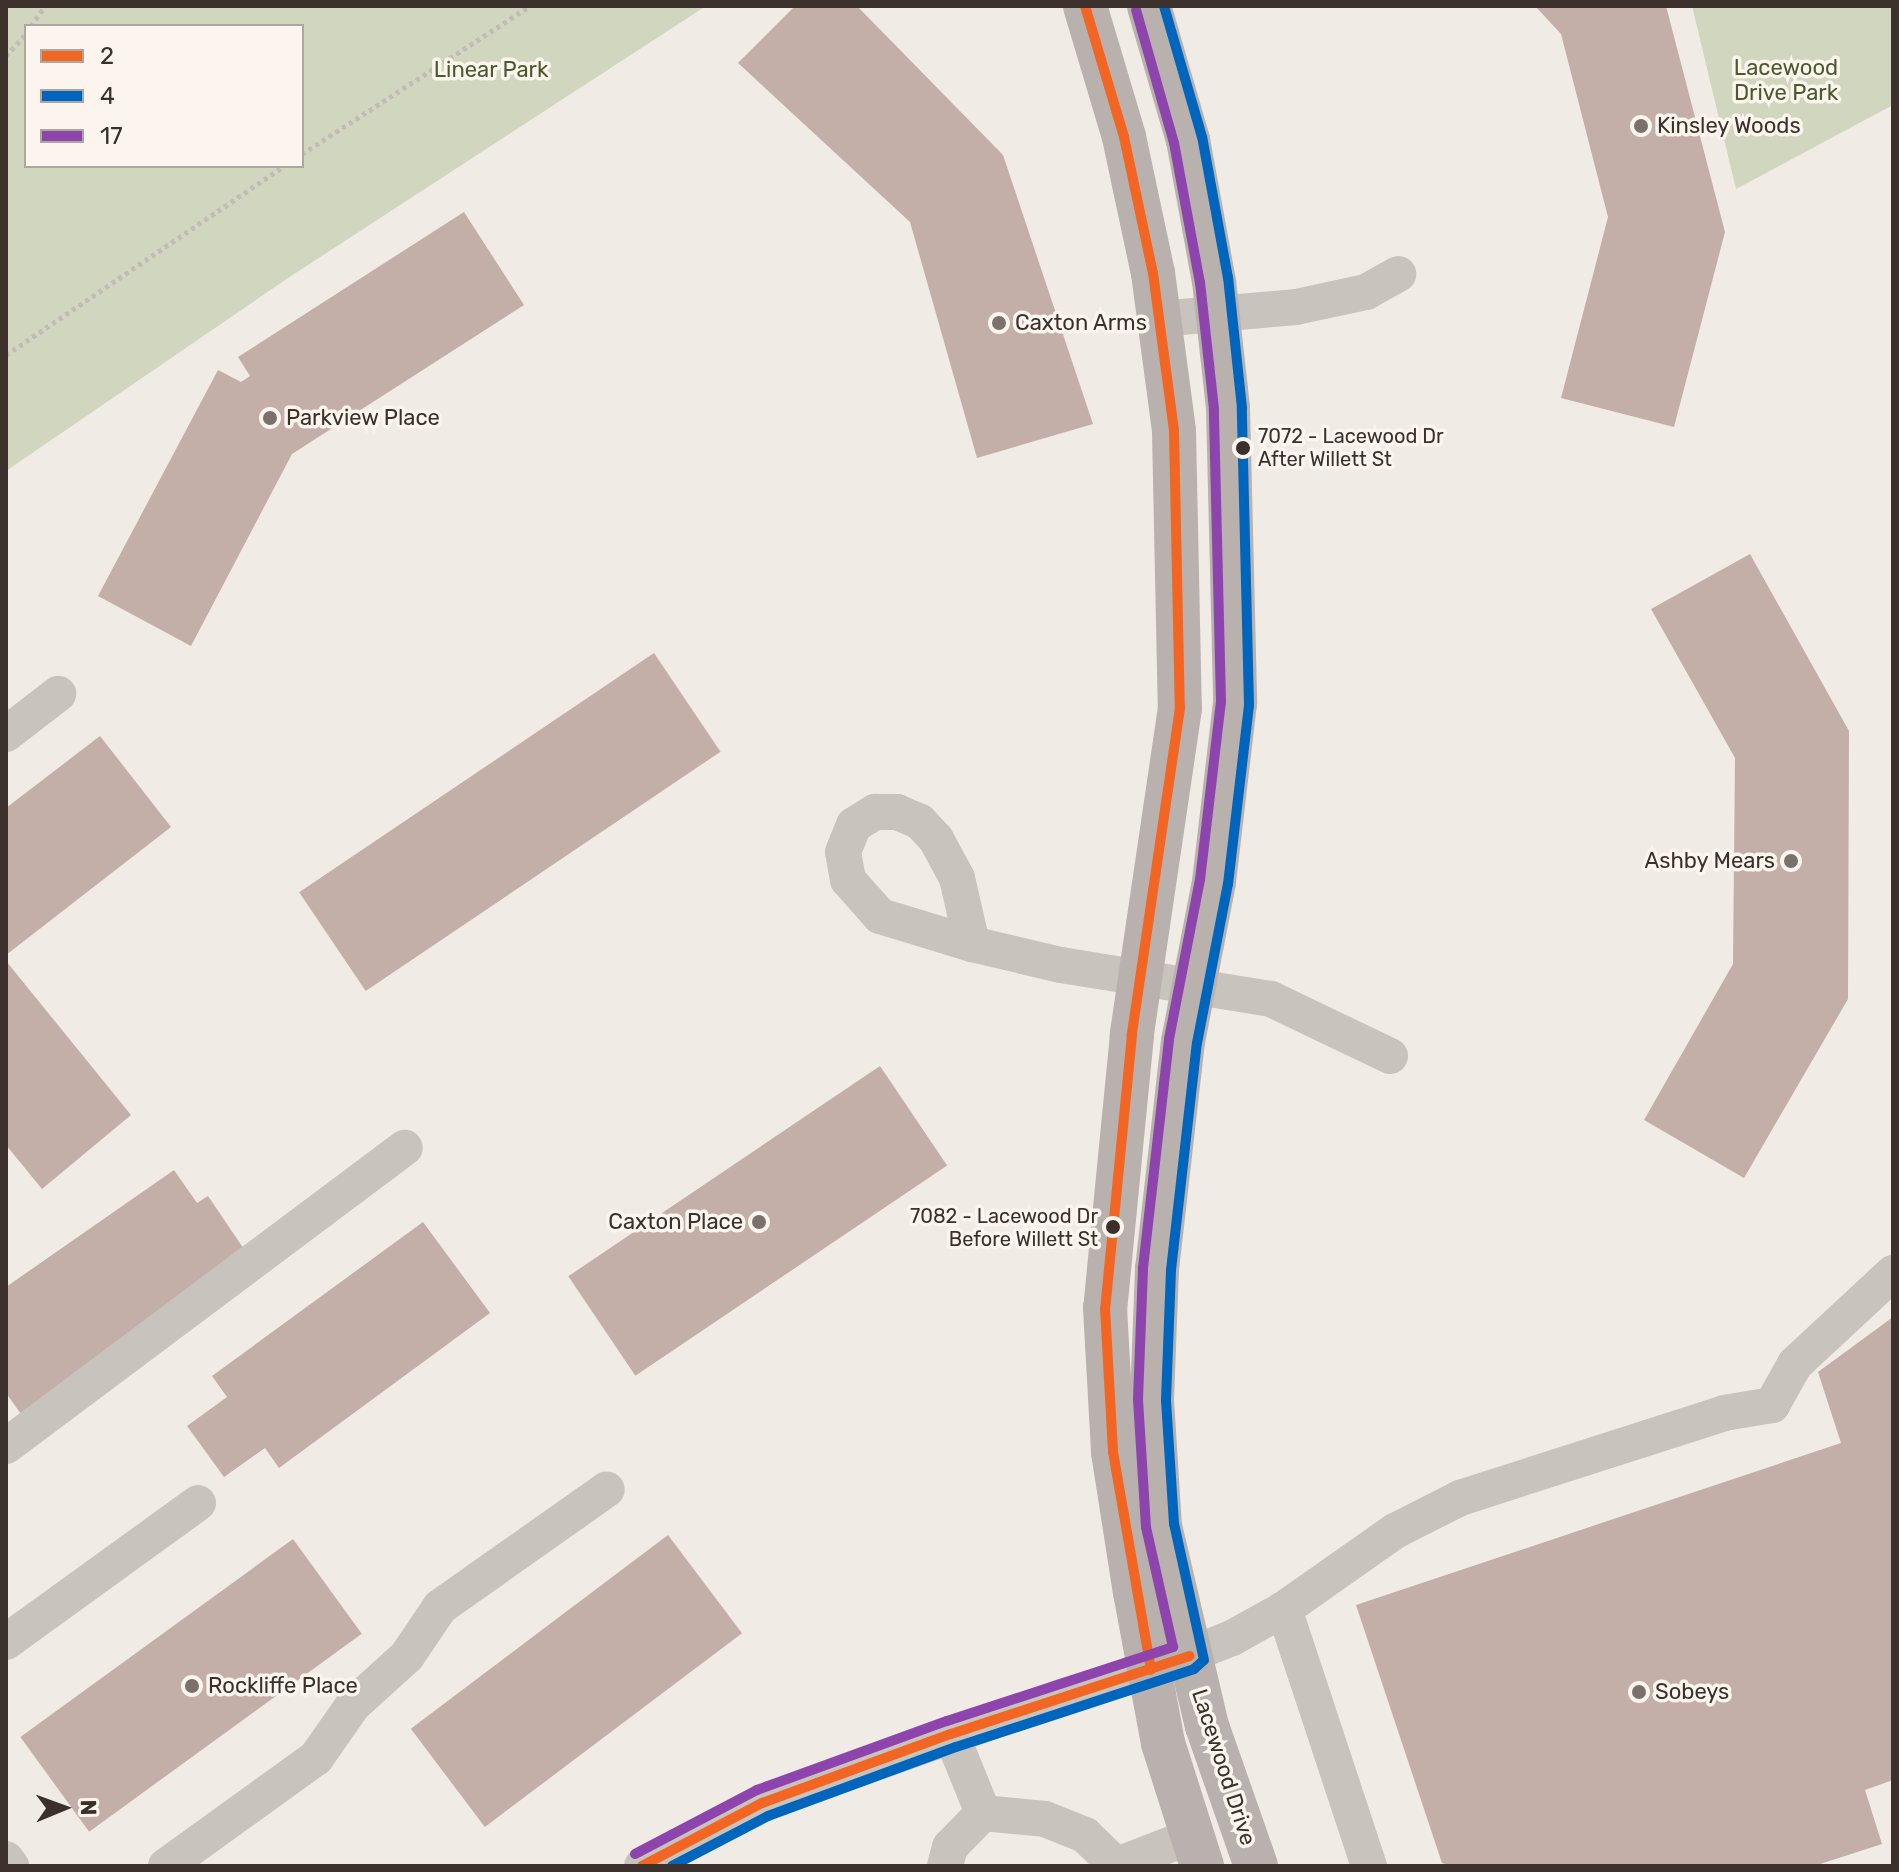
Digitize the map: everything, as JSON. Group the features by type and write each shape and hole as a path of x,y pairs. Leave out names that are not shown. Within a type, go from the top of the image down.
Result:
{"main road":[{"name":"Lacewood Drive","path":"1085,6 1124,137 1153,273 1174,431 1180,708 1141,978 1105,1308 1113,1452 1135,1592 1170,1663 1207,1726 1256,1866"},
{"name":"Lacewood Drive","path":"1149,6 1188,140 1218,314 1228,408 1235,703 1214,882 1183,1041 1157,1269 1152,1400 1170,1663 1163,1743 1197,1851"}],"street":[{"path":"1159,319 1296,307 1366,292 1398,274"},
{"path":"6,734 58,694"},
{"path":"972,944 1061,965 1194,984 1271,999 1390,1056"},
{"path":"6,1446 405,1148"},
{"path":"642,1866 762,1803 951,1734 1170,1663 1284,1609 1395,1531 1460,1498 1724,1413 1772,1405 1795,1364 1893,1273"},
{"path":"166,1866 316,1758 353,1705 407,1656 440,1607 607,1489"},
{"path":"6,1642 198,1503"},
{"path":"1284,1609 1369,1866"},
{"path":"951,1734 983,1813"},
{"path":"983,1813 1045,1819 1085,1835 1117,1866 1197,1851"},
{"path":"945,1866 950,1847 983,1813"},
{"path":"6,1859 11,1866"}],"path":[{"path":"32,24 45,6"},
{"path":"304,153 530,6"},
{"path":"6,56 24,36"},
{"path":"6,355 281,168"}],"green space":[{"name":"Linear Park","path":"6,6 706,6 288,278 6,471"},
{"name":"Lacewood Drive Park","path":"1692,6 1893,6 1893,105 1736,189"}],"building":[{"name":"Caxton Arms","path":"795,6 857,6 1003,155 1093,424 977,458 910,222 738,63"},
{"name":"Kinsley Woods","path":"1535,6 1666,6 1725,232 1674,427 1561,398 1608,217 1561,34"},
{"name":"Parkview Place","path":"464,212 524,305 292,454 191,646 98,596 218,370 241,382 250,376 238,357"},
{"name":"Ashby Mears","path":"1750,554 1849,731 1848,999 1744,1178 1644,1120 1733,964 1735,758 1651,609"},
{"path":"654,653 721,752 366,991 299,892"},
{"path":"100,736 171,827 6,955 6,808"},
{"path":"6,961 131,1115 42,1189 6,1145"},
{"name":"Caxton Place","path":"880,1066 947,1165 635,1376 568,1276"},
{"path":"174,1170 197,1203 208,1196 248,1255 21,1414 6,1393 6,1287"},
{"path":"423,1222 490,1313 279,1468 265,1448 224,1477 187,1426 227,1397 212,1376"},
{"name":"Sobeys","path":"1893,1317 1893,1780 1865,1790 1882,1844 1814,1866 1452,1866 1442,1863 1356,1605 1841,1443 1818,1372"},
{"path":"668,1535 742,1633 485,1827 411,1729"},
{"name":"Rockliffe Place","path":"293,1539 362,1634 89,1832 20,1737"}],"transit line":[{"name":"2","path":"1085,6 1124,137 1153,273 1174,431 1180,708 1132,1035 1105,1308 1113,1452 1151,1670"},
{"name":"4","path":"672,1866 768,1816 956,1747 1194,1669 1204,1660 1174,1524 1166,1400 1171,1270 1197,1043 1228,884 1249,705 1242,408 1228,278 1202,137 1164,6"},
{"name":"17","path":"635,1854 757,1790 947,1721 1173,1647 1146,1527 1138,1399 1143,1268 1169,1039 1200,880 1221,702 1214,409 1200,283 1174,143 1136,10"},
{"name":"2","path":"642,1866 762,1803 951,1734 1190,1656"}],"place":[{"name":"Kinsley Woods","path":"1641,126"},
{"name":"Caxton Arms","path":"999,323"},
{"name":"Parkview Place","path":"270,418"},
{"name":"7072 - Lacewood Dr After Willett St","path":"1243,448"},
{"name":"Ashby Mears","path":"1791,861"},
{"name":"Caxton Place","path":"759,1222"},
{"name":"7082 - Lacewood Dr Before Willett St","path":"1113,1227"},
{"name":"Rockliffe Place","path":"192,1686"},
{"name":"Sobeys","path":"1639,1692"}]}
